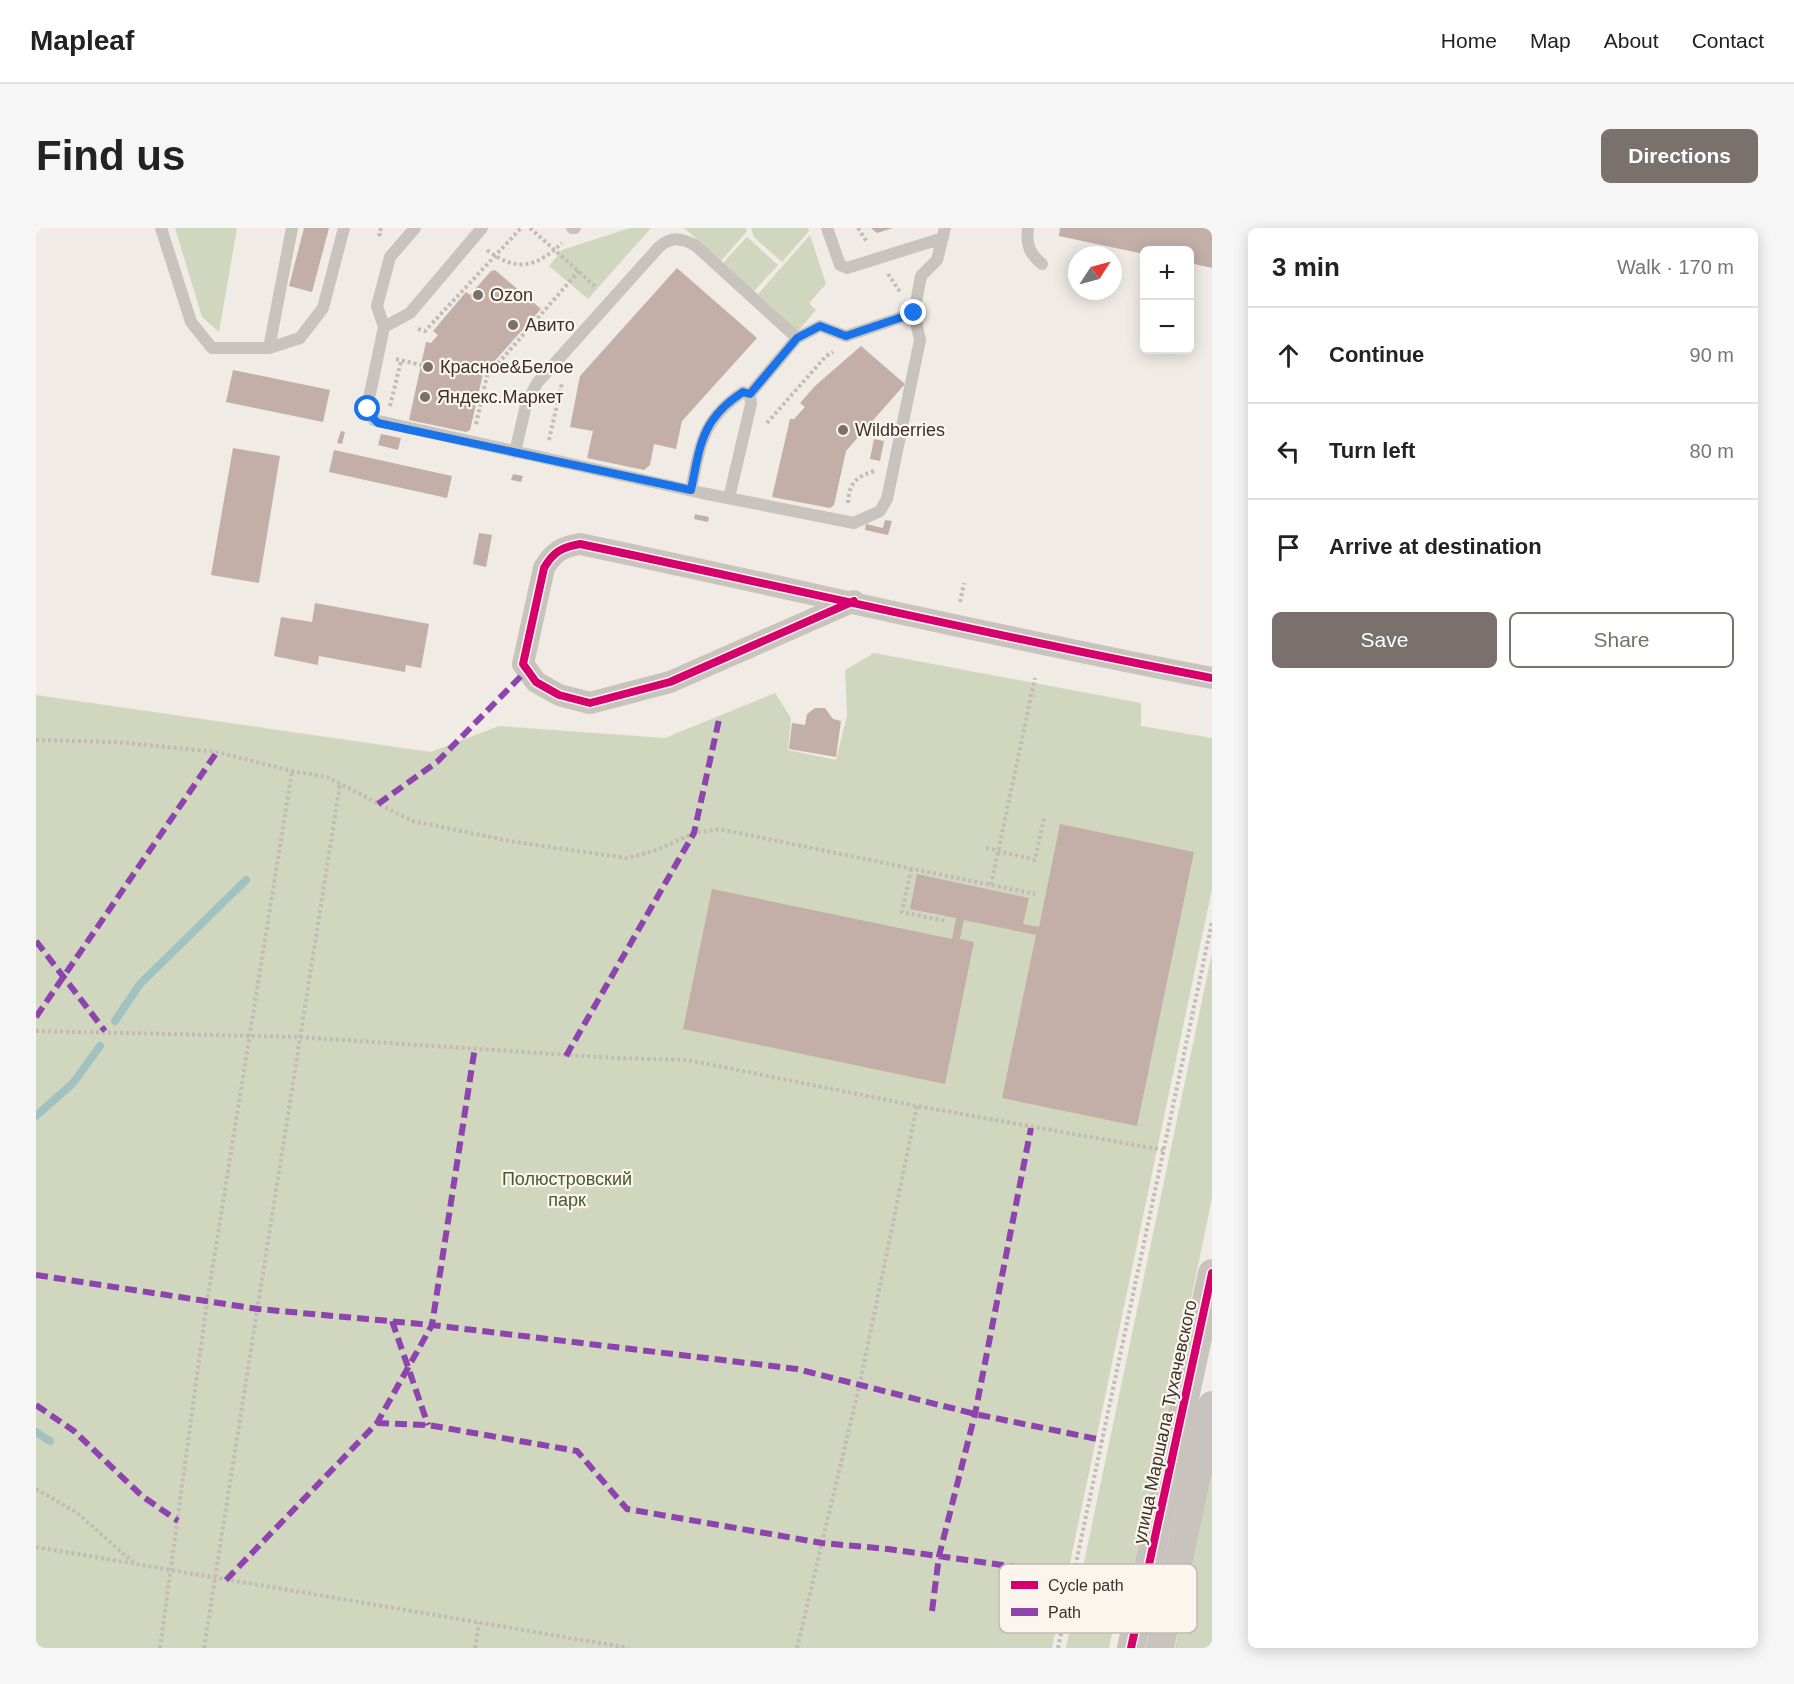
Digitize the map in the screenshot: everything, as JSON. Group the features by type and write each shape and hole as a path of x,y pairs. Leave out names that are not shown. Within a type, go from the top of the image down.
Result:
{"street":[{"path":"854,601 670,682 590,703 559,695 536,682 523,664 544,568 551,556 564,547 580,544 854,601 1029,641 1212,678"},
{"name":"улица Маршала Тухачевского","path":"1175,1564 1199,1433 1212,1273"},
{"name":"улица Маршала Тухачевского","path":"1158,1564 1199,1433 1212,1405"},
{"name":"улица Маршала Тухачевского","path":"1131,1648 1136,1633"},
{"name":"улица Маршала Тухачевского","path":"1160,1648 1163,1633"}],"lane":[{"path":"161,228 191,322 212,348 269,348 300,338 323,308 344,228"},
{"path":"269,348 292,228"},
{"path":"415,228 390,257 377,306 384,327 368,403 374,420 545,459 854,523 868,519 880,511 887,499 920,340 914,313 921,276 937,260 944,233"},
{"path":"827,228 840,265 847,268 944,233"},
{"path":"1028,228 1026,243 1031,255 1042,264"},
{"path":"384,327 403,321 480,230"},
{"path":"515,452 530,394 659,247 669,240 678,238 696,246 797,338"},
{"path":"729,498 751,404 750,394 797,338 820,326 846,336 914,313"},
{"path":"691,490 704,431 733,399 743,392 750,394"}],"path":[{"path":"421,365 395,359 403,321 425,331 521,228"},
{"path":"530,228 611,301"},
{"path":"480,230 485,249 507,262 528,265 555,249 571,232"},
{"path":"472,443 487,376 579,271"},
{"path":"765,430 768,420 826,356"},
{"path":"386,424 401,361"},
{"path":"545,459 563,380"},
{"path":"868,519 848,503 849,488 855,479 881,468 895,458"},
{"path":"991,885 1035,678"},
{"path":"36,740 116,742 217,752 292,771 327,777 412,821 515,842 627,858 657,850 694,833 719,829 1035,894"},
{"path":"160,1648 207,1302 252,1036 292,771"},
{"path":"204,1648 298,1037 340,784"},
{"path":"986,848 1035,860 1044,818"},
{"path":"911,869 902,912 946,921"},
{"path":"1076,1564 1212,922"},
{"path":"36,1031 298,1037 615,1059 688,1060 917,1106 1163,1150"},
{"path":"797,1648 860,1383 917,1106"},
{"path":"36,1489 76,1512 135,1564"},
{"path":"36,1547 629,1648"},
{"path":"475,1648 479,1623"},
{"path":"1058,1648 1061,1633"}],"green space":[{"path":"175,228 237,228 219,332 202,317"},
{"path":"630,228 651,228 588,299 549,266 562,250"},
{"path":"684,228 746,228 747,231 721,261"},
{"path":"751,228 808,228 809,231 782,262 754,237"},
{"path":"810,235 826,284 809,303 816,310 798,331 758,294"},
{"path":"747,237 778,265 754,291 723,263"},
{"name":"Полюстровский парк","path":"874,653 1141,703 1141,726 1212,738 1212,889 1070,1564 999,1564 999,1633 1055,1633 1052,1648 36,1648 36,695 431,752 499,726 665,738 775,693 791,718 788,750 836,760 847,715 845,670"},
{"path":"1212,953 1212,1198 1136,1564 1084,1564"},
{"path":"1212,1467 1212,1648 1175,1648 1178,1633 1197,1633 1197,1564 1192,1564"},
{"path":"1069,1633 1112,1633 1109,1648 1066,1648"}],"building":[{"path":"304,228 329,228 312,292 289,286"},
{"path":"871,228 893,228 877,233"},
{"path":"1060,228 1212,228 1212,268 1194,264 1194,246 1140,246 1140,253 1122,249 1122,246 1106,246 1059,236"},
{"path":"677,268 757,338 682,421 676,449 654,444 650,465 644,470 587,458 593,431 570,427 580,376"},
{"path":"495,270 541,309 483,374 470,430 466,432 409,420 426,342 431,343 438,335 433,331 466,292 470,295 491,271"},
{"path":"861,346 905,384 846,451 834,505 830,508 772,497 790,419 794,419 805,407 800,403 815,386"},
{"path":"233,370 330,390 323,422 226,402"},
{"path":"341,431 345,432 342,444 337,443"},
{"path":"381,434 401,438 398,450 378,445"},
{"path":"874,439 884,441 880,461 870,459"},
{"path":"233,448 280,456 259,583 211,575"},
{"path":"334,450 452,476 447,498 329,472"},
{"path":"513,474 523,476 521,482 511,480"},
{"path":"695,514 709,517 708,522 694,519"},
{"path":"885,520 892,521 888,535 865,530 866,524 883,528"},
{"path":"479,533 492,535 486,567 473,564"},
{"path":"315,603 429,624 421,668 406,665 405,672 319,656 318,665 274,656 281,617 312,622"},
{"path":"815,708 825,708 833,719 841,721 836,757 789,749 792,723 805,725 807,714"},
{"path":"1060,824 1194,852 1137,1126 1002,1098 1036,935 964,920 960,939 974,942 945,1084 683,1029 712,889 952,939 956,918 910,909 917,874 1029,898 1023,924 1039,927"}],"waterway":[{"path":"115,1021 140,984 246,880"},
{"path":"36,1116 73,1083 100,1046"},
{"path":"36,1432 50,1441"}],"marked path":[{"path":"378,804 437,762 526,671"},
{"path":"566,1056 694,833 720,715"},
{"path":"36,1017 217,752"},
{"path":"36,941 105,1031"},
{"path":"226,1580 377,1423 432,1325 475,1047"},
{"path":"932,1611 939,1556 975,1414 1031,1128"},
{"path":"36,1275 258,1309 432,1325 797,1369 975,1414 1102,1440"},
{"path":"392,1321 428,1425"},
{"path":"36,1405 74,1431 142,1496 178,1521"},
{"path":"377,1423 428,1425 577,1451 627,1509 822,1543 888,1549 999,1565"}],"cycle path":[{"path":"854,601 670,682 590,703 559,695 536,682 523,664 544,568 559,551 580,544 659,561 738,578 817,595 896,612 975,630 1212,678"},
{"path":"1149,1564 1212,1273"},
{"path":"1131,1648 1134,1633"}],"place":[{"name":"Ozon","path":"478,295"},
{"name":"Авито","path":"513,325"},
{"name":"Красное&Белое","path":"428,367"},
{"name":"Яндекс.Маркет","path":"425,397"},
{"name":"Wildberries","path":"843,430"}],"route":[{"path":"368,409 370,415 378,423 691,490 704,431 733,399 743,392 750,394 797,338 820,326 846,336 914,313"}]}
